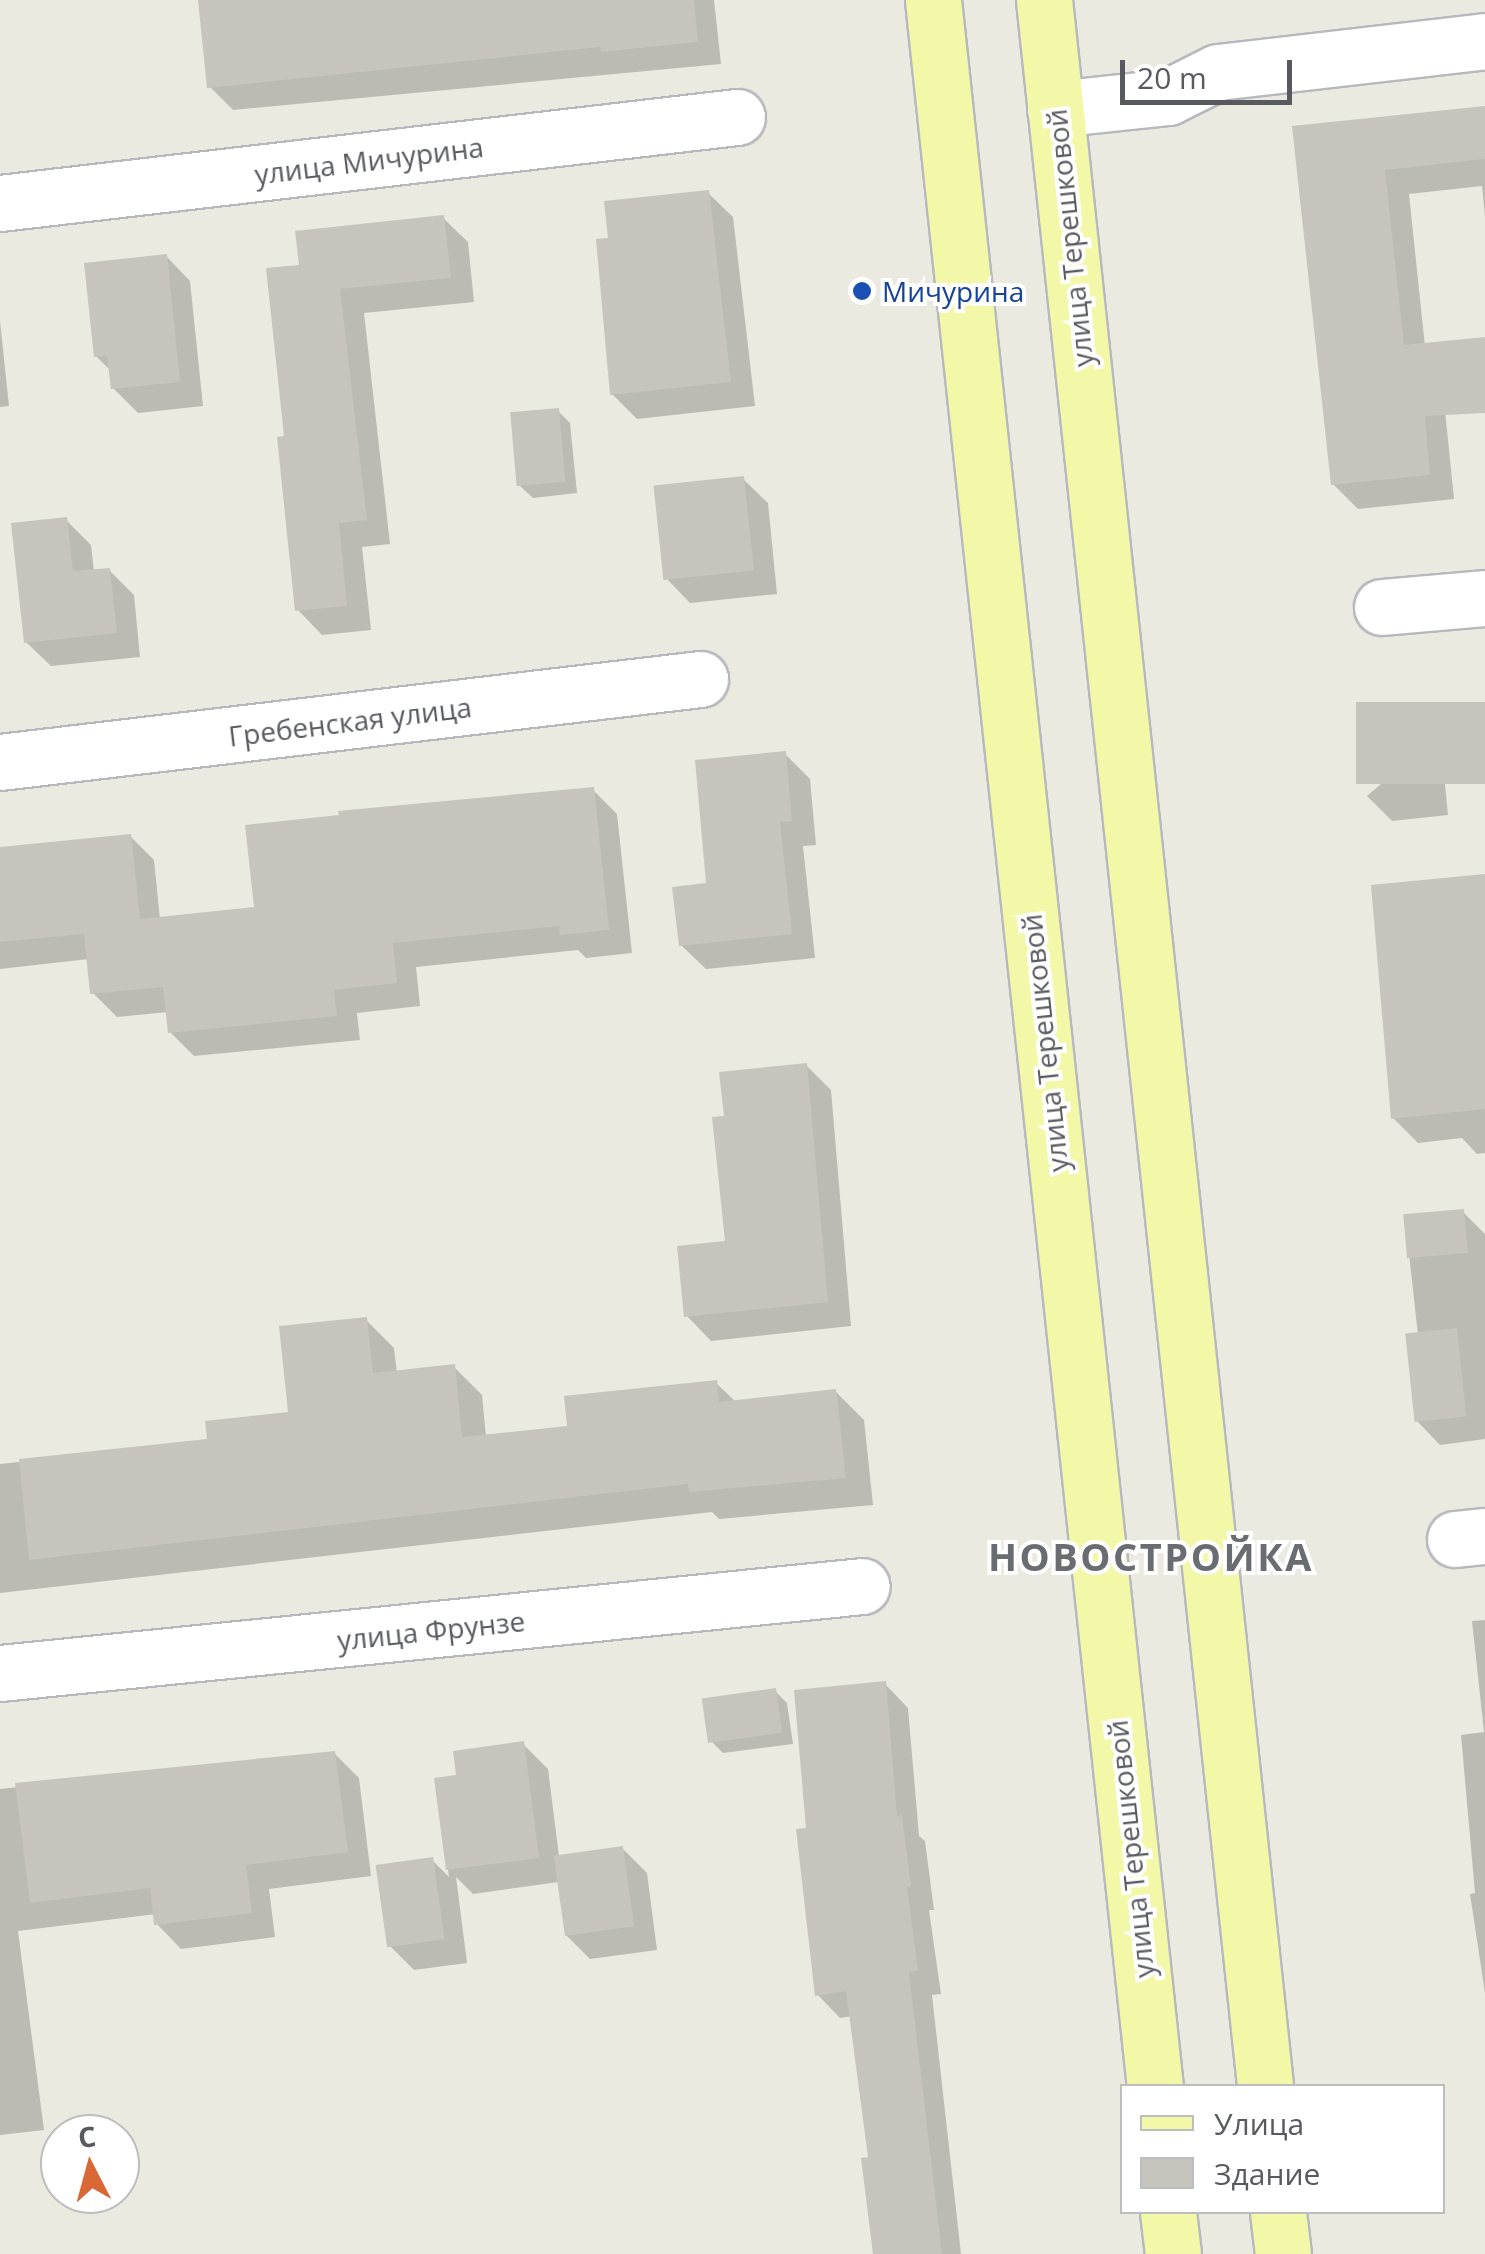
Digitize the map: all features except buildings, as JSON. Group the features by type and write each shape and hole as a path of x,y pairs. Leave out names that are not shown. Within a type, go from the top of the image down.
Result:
{"main road":[{"name":"улица Терешковой","path":"932,0 1155,2084"},
{"name":"улица Терешковой","path":"1044,0 1265,2084"},
{"path":"1168,2214 1172,2254"},
{"path":"1278,2214 1283,2254"}],"street":[{"path":"1055,109 1168,97 1218,72 1485,42"},
{"name":"улица Мичурина","path":"0,203 737,117"},
{"path":"1382,607 1485,598"},
{"name":"Гребенская улица","path":"0,762 700,679"},
{"name":"улица Фрунзе","path":"0,1673 862,1586"}],"place":[{"name":"Мичурина","path":"862,291"}],"district":[{"name":"НОВОСТРОЙКА","path":"1151,1557"}]}
